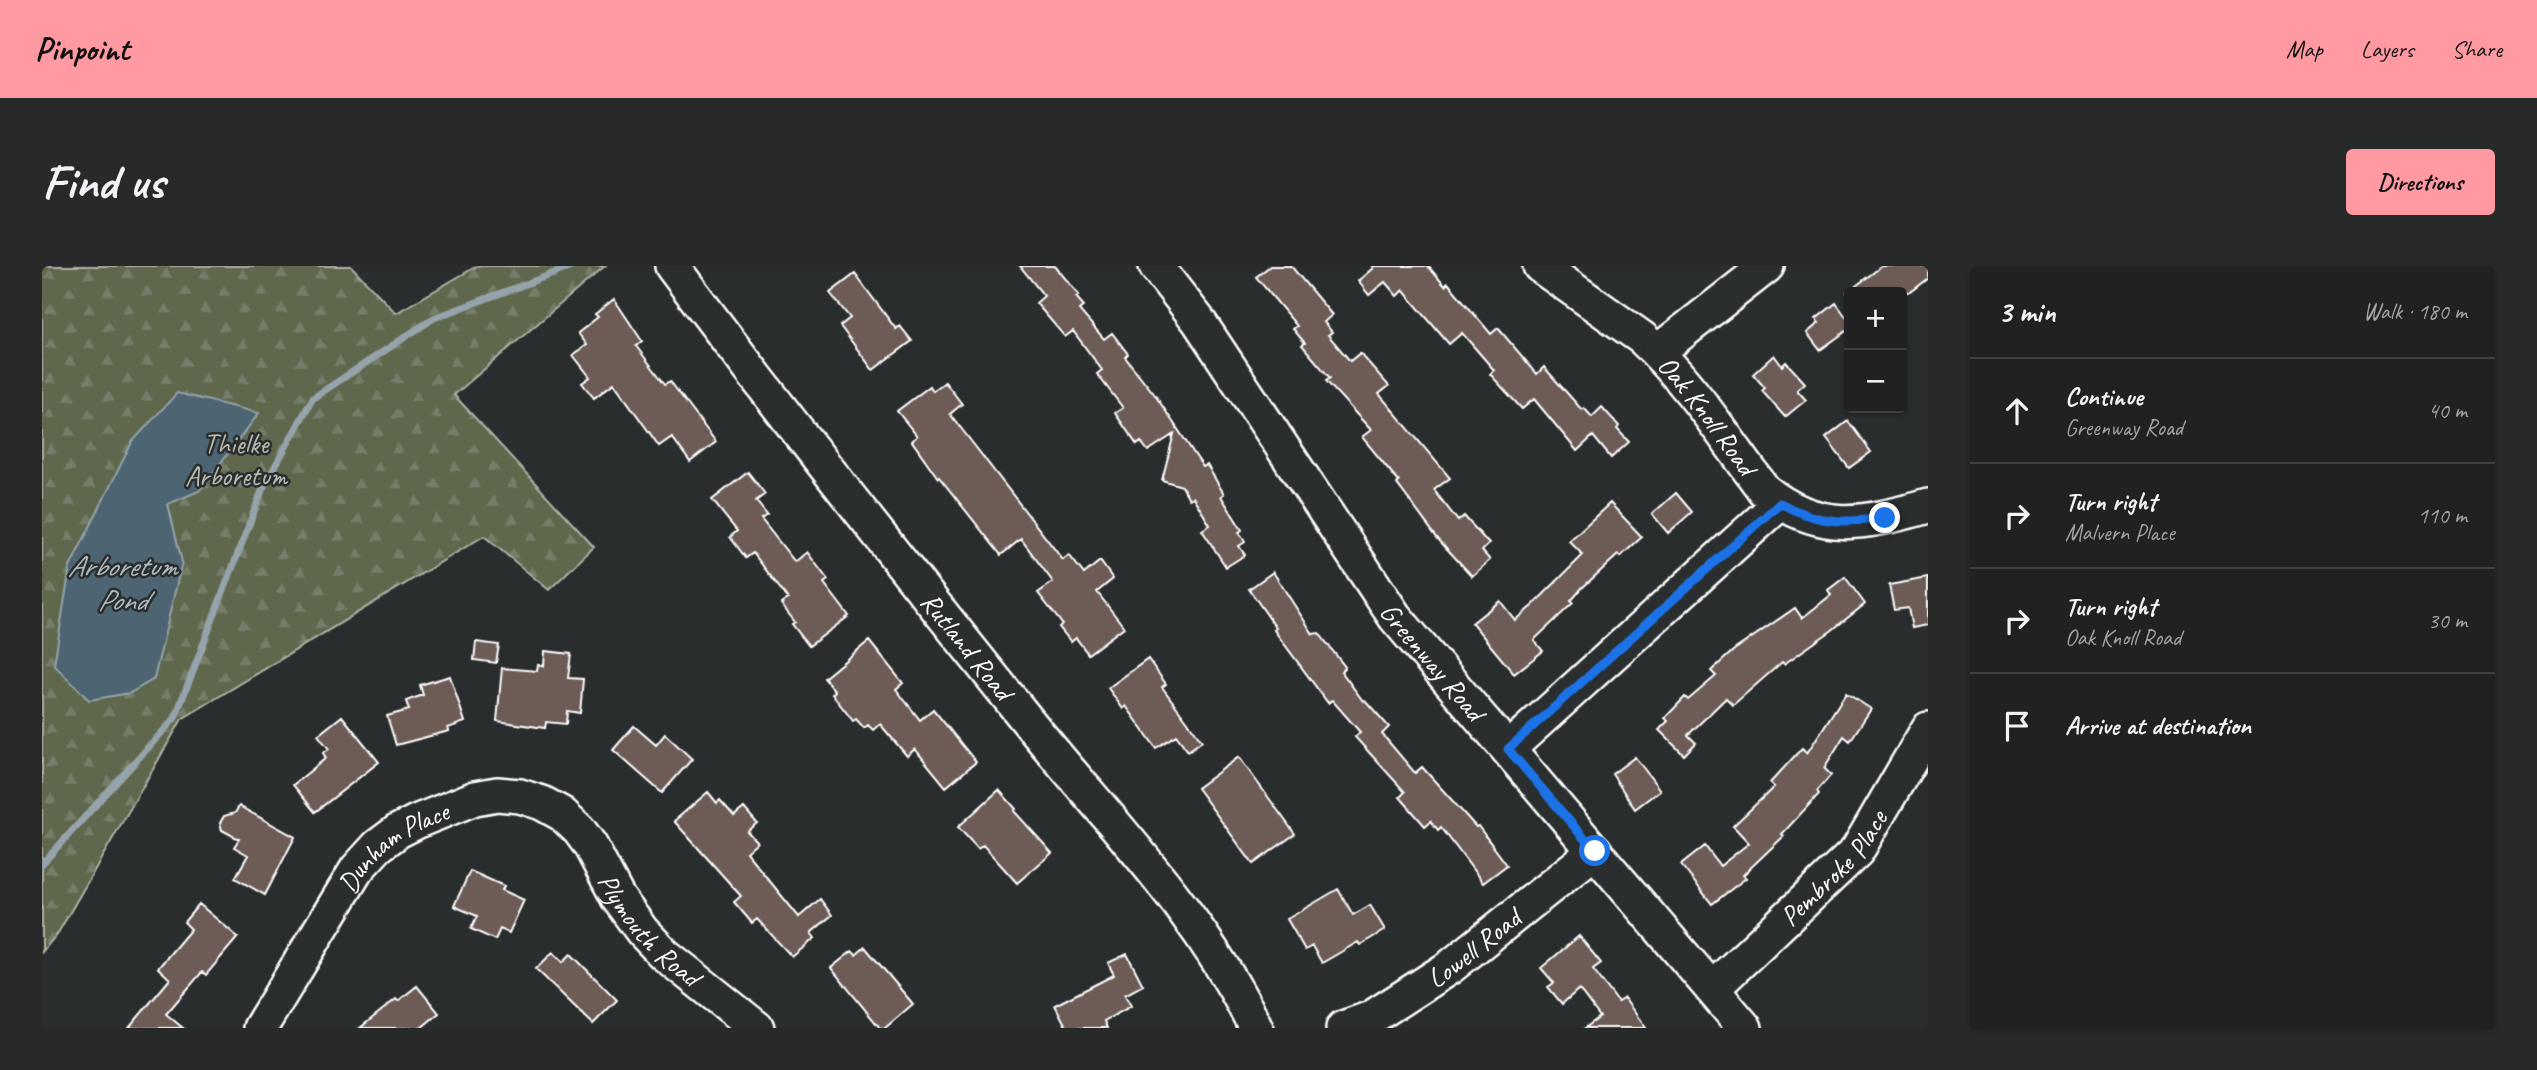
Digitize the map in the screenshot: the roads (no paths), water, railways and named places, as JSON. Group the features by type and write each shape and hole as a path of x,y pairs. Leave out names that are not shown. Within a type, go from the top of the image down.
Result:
{"street":[{"name":"Rutland Road","path":"672,266 906,570 1022,714 1179,900 1209,943 1256,1028"},
{"name":"Greenway Road","path":"1156,266 1198,320 1395,617 1745,1028"},
{"name":"Oak Knoll Road","path":"1540,266 1642,338 1657,352 1681,379 1763,490 1780,503 1800,514 1826,521 1850,522 1885,518 1928,506"},
{"path":"1657,352 1767,266"},
{"path":"1508,749 1780,503"},
{"name":"Pembroke Place","path":"1712,989 1857,851 1928,729"},
{"name":"Dunham Place","path":"260,1028 357,869 378,846 398,831 475,798 509,795 542,803 562,814 590,845"},
{"name":"Plymouth Road","path":"590,845 618,898 642,931 664,954 757,1028"},
{"name":"Lowell Road","path":"1343,1028 1371,1018 1450,967 1595,851"}],"water":[{"name":"Arboretum Pond","path":"177,393 259,413 199,491 168,504 182,562 154,679 130,693 89,700 54,665 70,567 132,442"}],"waterway":[{"path":"42,864 175,718 263,488 313,398 434,318 574,266"}],"park label":[{"name":"Thielke Arboretum","path":"236,459"}]}
